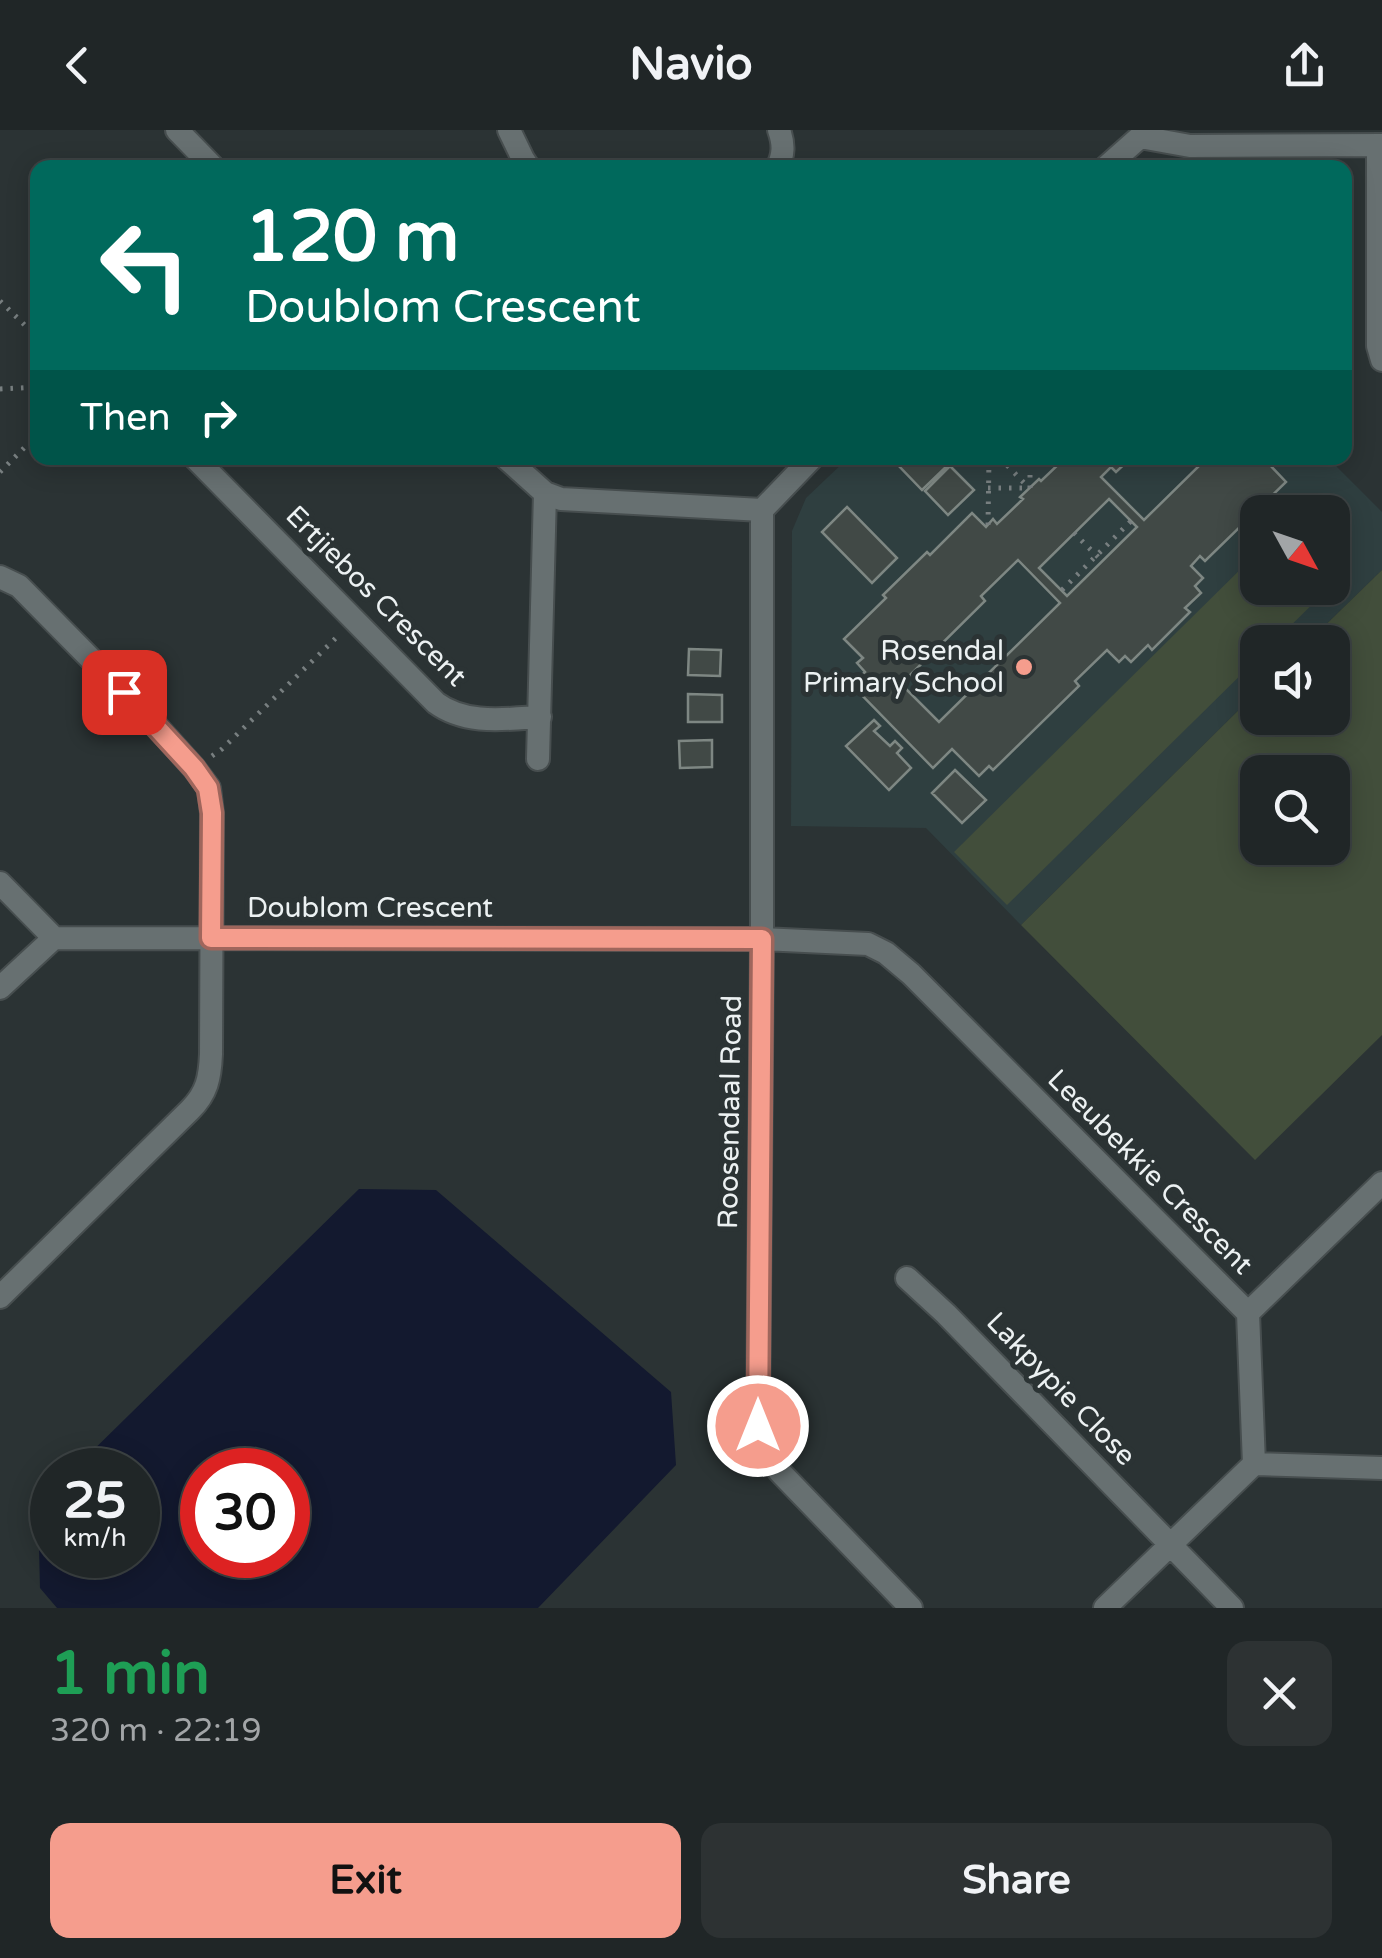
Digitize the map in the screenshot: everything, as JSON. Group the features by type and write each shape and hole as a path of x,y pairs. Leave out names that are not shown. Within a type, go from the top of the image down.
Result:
{"street":[{"path":"177,130 206,160"},
{"path":"509,130 526,160"},
{"path":"779,130 783,140 782,160"},
{"path":"1111,160 1134,133 1190,146 1380,146 1378,346 1382,360"},
{"name":"Ertjiebos Crescent","path":"202,465 446,711 472,718 540,717"},
{"path":"514,465 545,493 561,499 762,510 805,465"},
{"path":"538,758 545,493"},
{"name":"Roosendaal Road","path":"762,510 758,1426 779,1471 911,1608"},
{"path":"0,577 19,586 150,718 194,768 212,801 208,1085 200,1100 0,1297"},
{"path":"0,883 54,938 0,988"},
{"name":"Doublom Crescent","path":"54,938 762,939"},
{"name":"Leeubekkie Crescent","path":"762,939 868,944 899,963 1248,1314 1254,1464"},
{"path":"1248,1314 1382,1184"},
{"name":"Lakpypie Close","path":"908,1278 1232,1608"},
{"path":"1105,1608 1254,1464 1382,1468"}],"path":[{"path":"0,301 30,330"},
{"path":"0,389 30,387"},
{"path":"0,472 30,442"},
{"path":"988,465 988,525"},
{"path":"1007,465 1030,488"},
{"path":"1030,465 1030,488"},
{"path":"988,488 1030,488"},
{"path":"1062,590 1099,559 1132,521"},
{"path":"1074,534 1099,559"},
{"path":"194,768 222,749 354,620"}],"shaded area":[{"name":"Rosendal Primary School","path":"841,465 1335,465 1382,512 1382,570 1350,601 1350,495 1240,495 1240,605 1346,605 1325,625 1240,625 1240,709 1021,925 926,828 791,826 792,531 806,498"}],"green space":[{"path":"1240,570 1240,605 1312,605 1291,625 1240,625 1240,676 1007,905 954,852"},
{"path":"1382,570 1382,1035 1255,1160 1021,925 1240,709 1240,735 1350,735 1350,625 1325,625"}],"water":[{"path":"359,1189 436,1190 671,1392 676,1465 538,1608 57,1608 40,1588 40,1578 160,1578 160,1448 95,1448"}],"building":[{"path":"898,465 948,465 922,490"},
{"path":"1058,465 1124,465 1116,472 1111,467 1101,477 1144,520 1200,465 1270,465 1286,482 1273,495 1240,495 1240,527 1205,561 1200,556 1191,566 1203,578 1195,586 1201,593 1185,608 1190,612 1152,650 1148,645 1131,662 1125,656 1119,662 1107,650 1075,681 1079,686 993,770 989,766 979,776 952,749 933,768 852,685 865,672 857,663 863,658 844,639 886,598 883,595 972,513 986,527 993,519 997,524 1023,499 1020,497","holes":["1109,499 1137,527 1067,596 1039,568","1018,560 1060,603 939,722 901,684 985,601 981,596"]},
{"path":"950,466 974,490 948,515 925,491"},
{"path":"847,507 897,558 872,583 822,532"},
{"path":"689,649 721,650 720,676 688,675"},
{"path":"688,694 722,695 722,722 688,722"},
{"path":"874,720 880,726 874,731 890,746 895,741 902,748 897,753 911,768 889,790 846,746"},
{"path":"712,740 712,767 680,768 679,741"},
{"path":"955,770 986,800 962,823 932,793"}],"place":[{"name":"Rosendal Primary School","path":"1024,667"}],"route":[{"path":"124,692 208,788 212,801 211,938 762,939 758,1426"}]}
